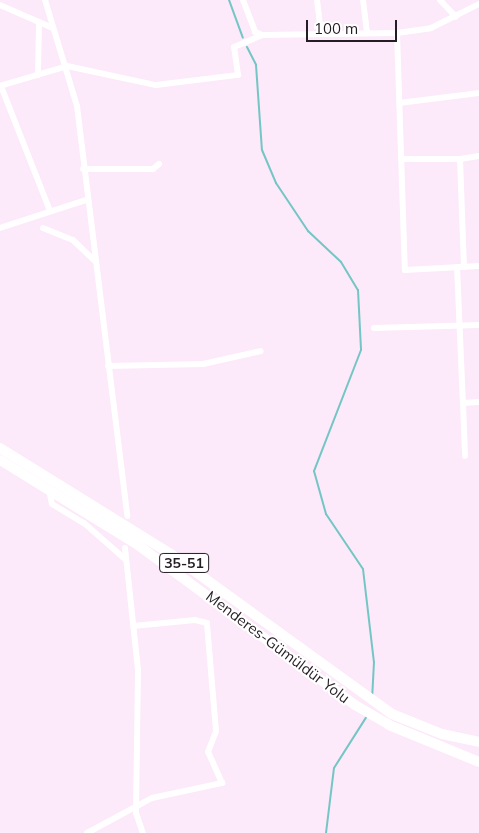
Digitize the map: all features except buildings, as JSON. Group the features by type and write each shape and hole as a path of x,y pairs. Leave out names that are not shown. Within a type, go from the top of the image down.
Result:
{"main road":[{"name":"Menderes-Gümüldür Yolu","path":"0,448 171,554 359,693 392,714 426,729 479,742"},
{"name":"Menderes-Gümüldür Yolu","path":"0,460 138,545 355,704 389,725 479,762"}],"street":[{"path":"45,0 67,66 83,168 127,516"},
{"path":"243,0 255,32 262,35"},
{"path":"317,0 321,34"},
{"path":"363,0 367,33"},
{"path":"440,0 456,17"},
{"path":"50,211 1,86 67,66 156,85 238,75 234,47 262,35 397,33 431,28 479,4"},
{"path":"0,5 53,28"},
{"path":"38,75 39,22"},
{"path":"397,33 405,270 479,266"},
{"path":"399,102 479,93"},
{"path":"402,159 460,159 479,156"},
{"path":"460,159 461,267 457,327 464,403 465,456"},
{"path":"83,168 153,169 160,164"},
{"path":"0,228 86,200"},
{"path":"43,228 73,240 94,260"},
{"path":"374,328 479,325"},
{"path":"108,366 203,364 260,351"},
{"path":"464,403 479,402"},
{"path":"49,490 52,504 84,523 126,560"},
{"path":"125,548 133,626 139,722 136,806 143,833"},
{"path":"87,833 136,806 222,783 208,752 216,731 207,623 195,620 133,626"}],"waterway":[{"path":"229,0 243,38"},
{"path":"247,47 256,65 262,150 276,183 308,231 341,262 358,290 361,350 314,471 326,514 363,569 374,662 372,695"},
{"path":"326,833 334,768 367,716"}]}
